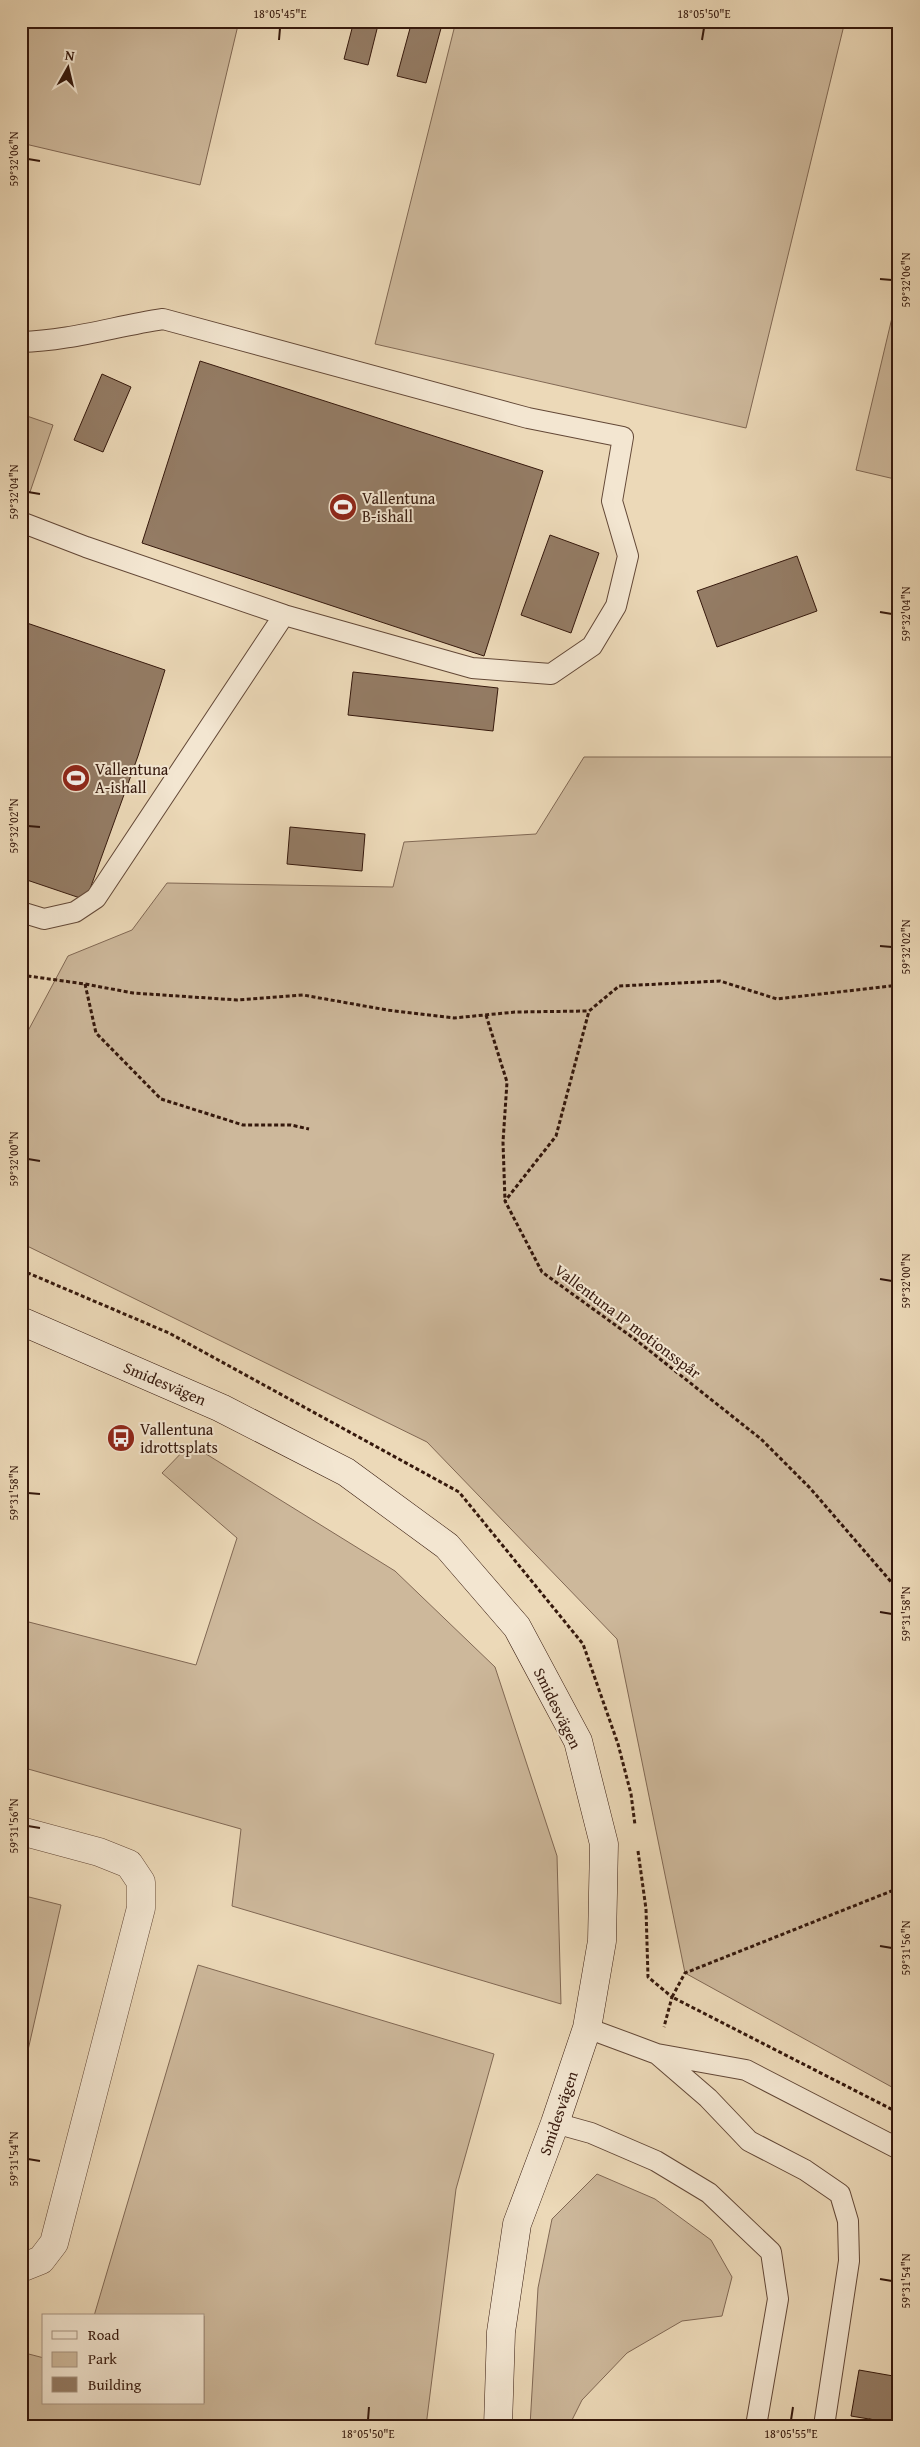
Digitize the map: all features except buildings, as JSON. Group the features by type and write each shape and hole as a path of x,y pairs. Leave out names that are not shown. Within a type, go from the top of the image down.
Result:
{"main road":[{"name":"Smidesvägen","path":"21,1322 221,1408 346,1472 447,1546 517,1627 578,1742 604,1844 602,1940 587,2028 555,2123 517,2224 501,2332 498,2426"},
{"path":"21,1831 99,1852 129,1864 141,1882 141,1908 54,2243 41,2260 21,2268"}],"lane":[{"path":"21,342 48,341 112,327 163,319 528,418 623,437 612,502 628,556 616,606 592,646 551,674 472,668 284,615 86,548 21,522"},
{"path":"21,912 44,919 75,912 96,898 284,615"},
{"path":"587,2028 657,2054 746,2070 899,2149"},
{"path":"657,2054 708,2098 749,2141 805,2170 840,2194 848,2221 849,2261 824,2426"},
{"path":"555,2123 599,2137 656,2161 709,2193 771,2252 778,2300 756,2426"}],"path":[{"path":"21,975 86,984 133,994 237,1000 303,995 387,1010 454,1018 589,1011"},
{"path":"506,1201 556,1136 589,1011 619,986 720,981 777,999 899,985"},
{"path":"86,984 96,1033 161,1099 243,1125 291,1125 309,1129"},
{"path":"486,1015 507,1082 503,1142 506,1201"},
{"name":"Vallentuna IP motionsspår","path":"506,1201 542,1272 636,1340 761,1439 810,1488 899,1591"},
{"path":"899,1888 685,1972 672,1997 899,2113"}],"green space":[{"path":"21,21 239,21 200,185 21,143"},
{"path":"456,21 845,21 746,428 375,344"},
{"path":"899,288 899,480 856,470"},
{"path":"21,414 53,425 30,492 21,488"},
{"path":"584,757 899,757 899,2091 685,1973 617,1639 427,1442 21,1243 21,1044 68,956 132,930 167,883 393,887 404,842 536,834"},
{"path":"190,1444 395,1571 495,1667 557,1856 561,2004 232,1906 241,1829 21,1767 21,1620 196,1665 237,1538 162,1473"},
{"path":"21,1895 61,1905 21,2081"},
{"path":"198,1965 494,2054 456,2189 426,2426 21,2426 21,2352 42,2357 42,2404 205,2404 205,2314 95,2314"},
{"path":"597,2174 655,2199 711,2240 732,2277 722,2316 682,2321 627,2353 582,2400 569,2426 530,2426 538,2288 552,2219"}],"place":[{"name":"Vallentuna B-ishall","path":"343,507"},
{"name":"Vallentuna A-ishall","path":"76,778"},
{"name":"Vallentuna idrottsplats","path":"121,1438"}]}
